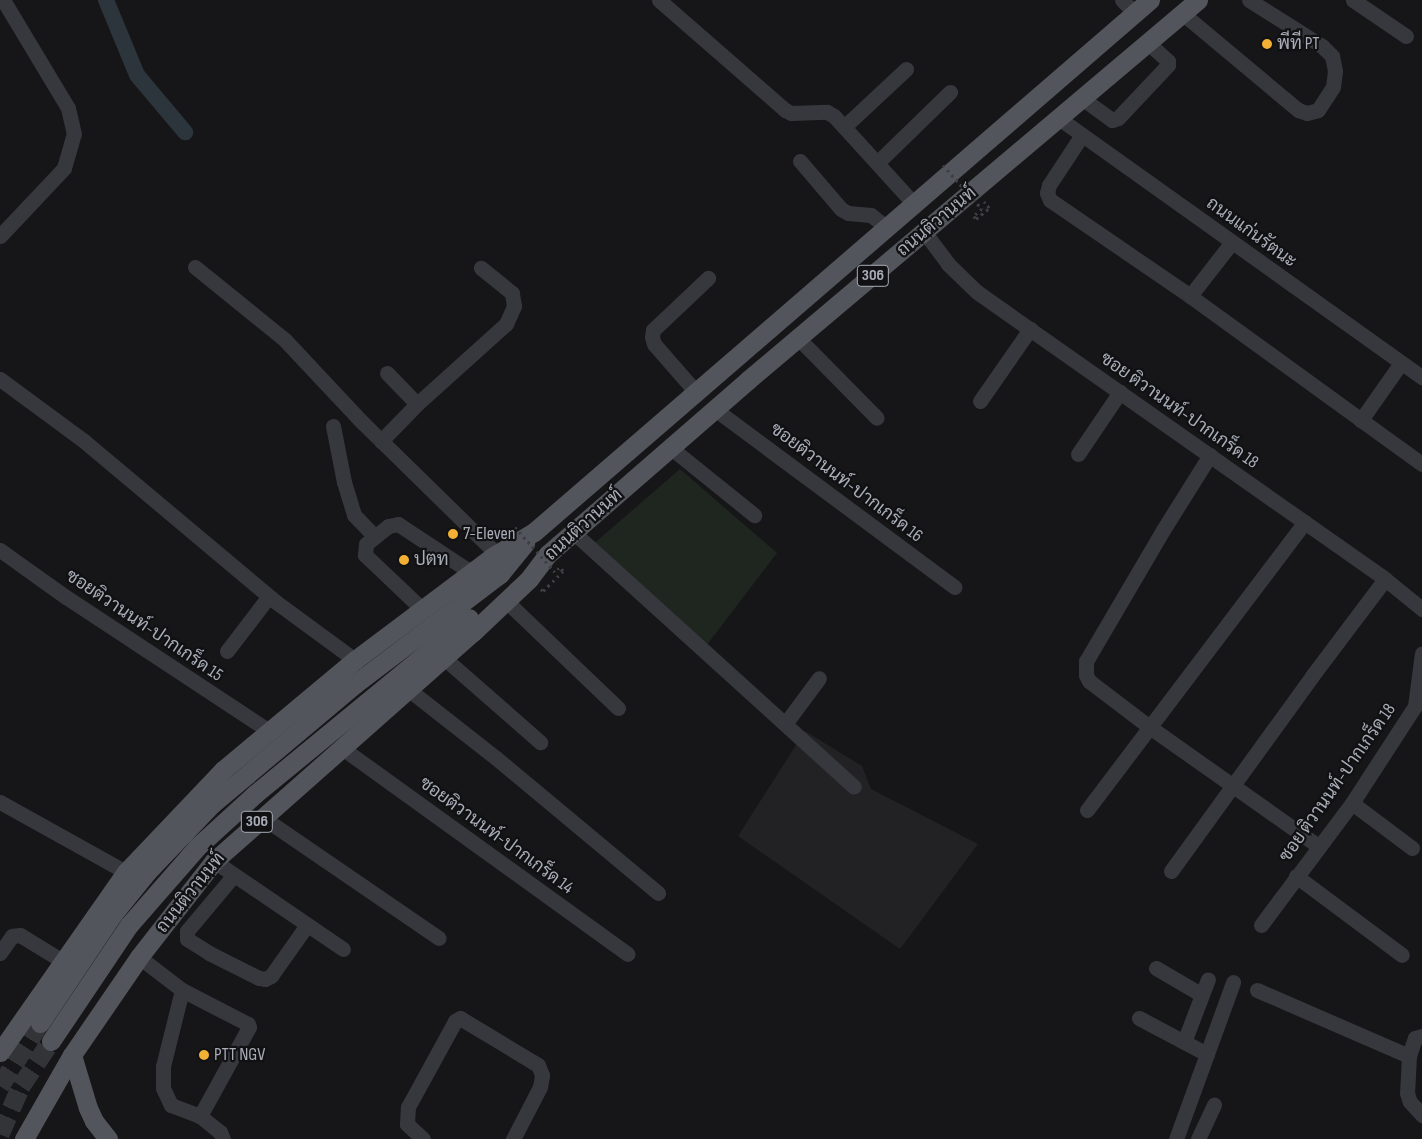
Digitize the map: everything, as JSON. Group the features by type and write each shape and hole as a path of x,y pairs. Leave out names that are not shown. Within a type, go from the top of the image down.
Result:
{"main road":[{"name":"ถนนติวานนท์","path":"0,1052 126,872 223,770 356,660 422,609 496,554 534,532 695,391 914,204 1129,6 1150,0"},
{"name":"ถนนติวานนท์","path":"24,1139 72,1055 140,957 214,861 444,658 528,579 548,554 798,338 1060,119 1198,0"},
{"name":"306","path":"40,1023 113,914 147,872 212,804 355,684 500,574 534,532"},
{"name":"306","path":"51,1041 129,925 197,847 255,794 462,624 519,573 548,554"},
{"path":"72,1055 88,1108 94,1121 108,1139"}],"street":[{"path":"0,236 64,168 74,134 68,108 3,0"},
{"path":"659,0 785,110 791,113 828,112 834,116 914,204"},
{"path":"1182,14 1298,110 1307,113 1318,110 1333,87 1335,71 1332,56 1322,46 1248,0"},
{"path":"1353,0 1406,36"},
{"path":"1083,99 1112,120 1118,118 1168,65 1168,60 1148,44"},
{"path":"844,127 906,69"},
{"path":"877,163 950,92"},
{"name":"ถนนแก่นรัตนะ","path":"1060,119 1422,377"},
{"path":"1082,135 1049,185 1047,193 1050,200 1190,296 1422,464"},
{"path":"800,161 841,210 848,213 871,215 886,227"},
{"name":"ซอย ติวานนท์-ปากเกร็ด 18","path":"924,233 948,264 977,292 1305,522 1385,579 1422,609"},
{"path":"1190,296 1232,242"},
{"path":"195,267 284,339 381,441 496,554"},
{"path":"381,441 417,404 506,324 514,306 512,293 481,268"},
{"path":"695,391 654,344 652,336 653,330 708,278"},
{"path":"980,401 1030,329"},
{"path":"798,338 877,418"},
{"path":"1361,420 1402,363"},
{"path":"387,373 417,404"},
{"path":"0,379 84,441 269,596 356,660"},
{"path":"1078,454 1120,392"},
{"name":"ซอยติวานนท์-ปากเกร็ด 16","path":"716,410 954,587"},
{"path":"333,426 344,482 354,515 374,536"},
{"path":"671,448 754,515"},
{"path":"1210,456 1163,530 1086,661 1086,671 1089,681 1151,728 1318,846"},
{"path":"1087,810 1151,728 1305,522"},
{"path":"422,609 365,555 366,544 374,536 388,526 398,524 472,573"},
{"path":"574,532 854,787"},
{"name":"ซอยติวานนท์-ปากเกร็ด 15","path":"0,550 66,597 269,731"},
{"path":"1171,870 1385,579"},
{"path":"227,651 269,596"},
{"path":"506,601 618,708"},
{"name":"ซอย ติวานนท์-ปากเกร็ด 18","path":"1261,926 1318,846 1352,803 1415,706 1422,653"},
{"path":"444,658 540,742"},
{"path":"785,724 819,678"},
{"path":"408,689 496,758 658,893"},
{"name":"ซอยติวานนท์-ปากเกร็ด 14","path":"342,748 628,954"},
{"path":"0,802 126,872"},
{"path":"1352,803 1412,848"},
{"path":"262,817 439,938"},
{"path":"214,861 343,949"},
{"path":"234,875 187,931 187,939 209,953 259,978 265,979 271,976 307,925"},
{"path":"1296,876 1402,955"},
{"path":"0,953 12,936 20,935 64,962"},
{"path":"140,957 182,990 245,1021 249,1027 200,1116"},
{"path":"1156,968 1202,995"},
{"path":"1184,1042 1208,979"},
{"path":"1176,1139 1233,982"},
{"path":"182,990 163,1066 163,1088 171,1105 200,1116 220,1132 223,1139"},
{"path":"1258,990 1410,1056"},
{"path":"423,1139 407,1124 408,1107 455,1020 460,1018 538,1065 542,1075 540,1087 514,1139"},
{"path":"1139,1018 1207,1054"},
{"path":"1422,1036 1415,1038 1410,1056 1407,1093 1410,1102 1422,1115"},
{"path":"1198,1139 1214,1104"}],"path":[{"path":"943,165 982,210 974,216 976,219 989,208"},
{"path":"515,527 555,572 559,568 562,571 543,591"}],"shaded area":[{"path":"680,469 777,553 706,646 591,546"},
{"path":"805,731 862,766 871,789 978,844 900,949 738,836"}],"waterway":[{"path":"106,0 137,75 185,132"}],"tunnel":[{"path":"0,1086 40,1023"},
{"path":"0,1134 21,1086 51,1041"}],"place":[{"name":"พีที PT","path":"1267,44"},
{"name":"7-Eleven","path":"453,534"},
{"name":"ปตท","path":"404,560"},
{"name":"PTT NGV","path":"204,1055"}]}
